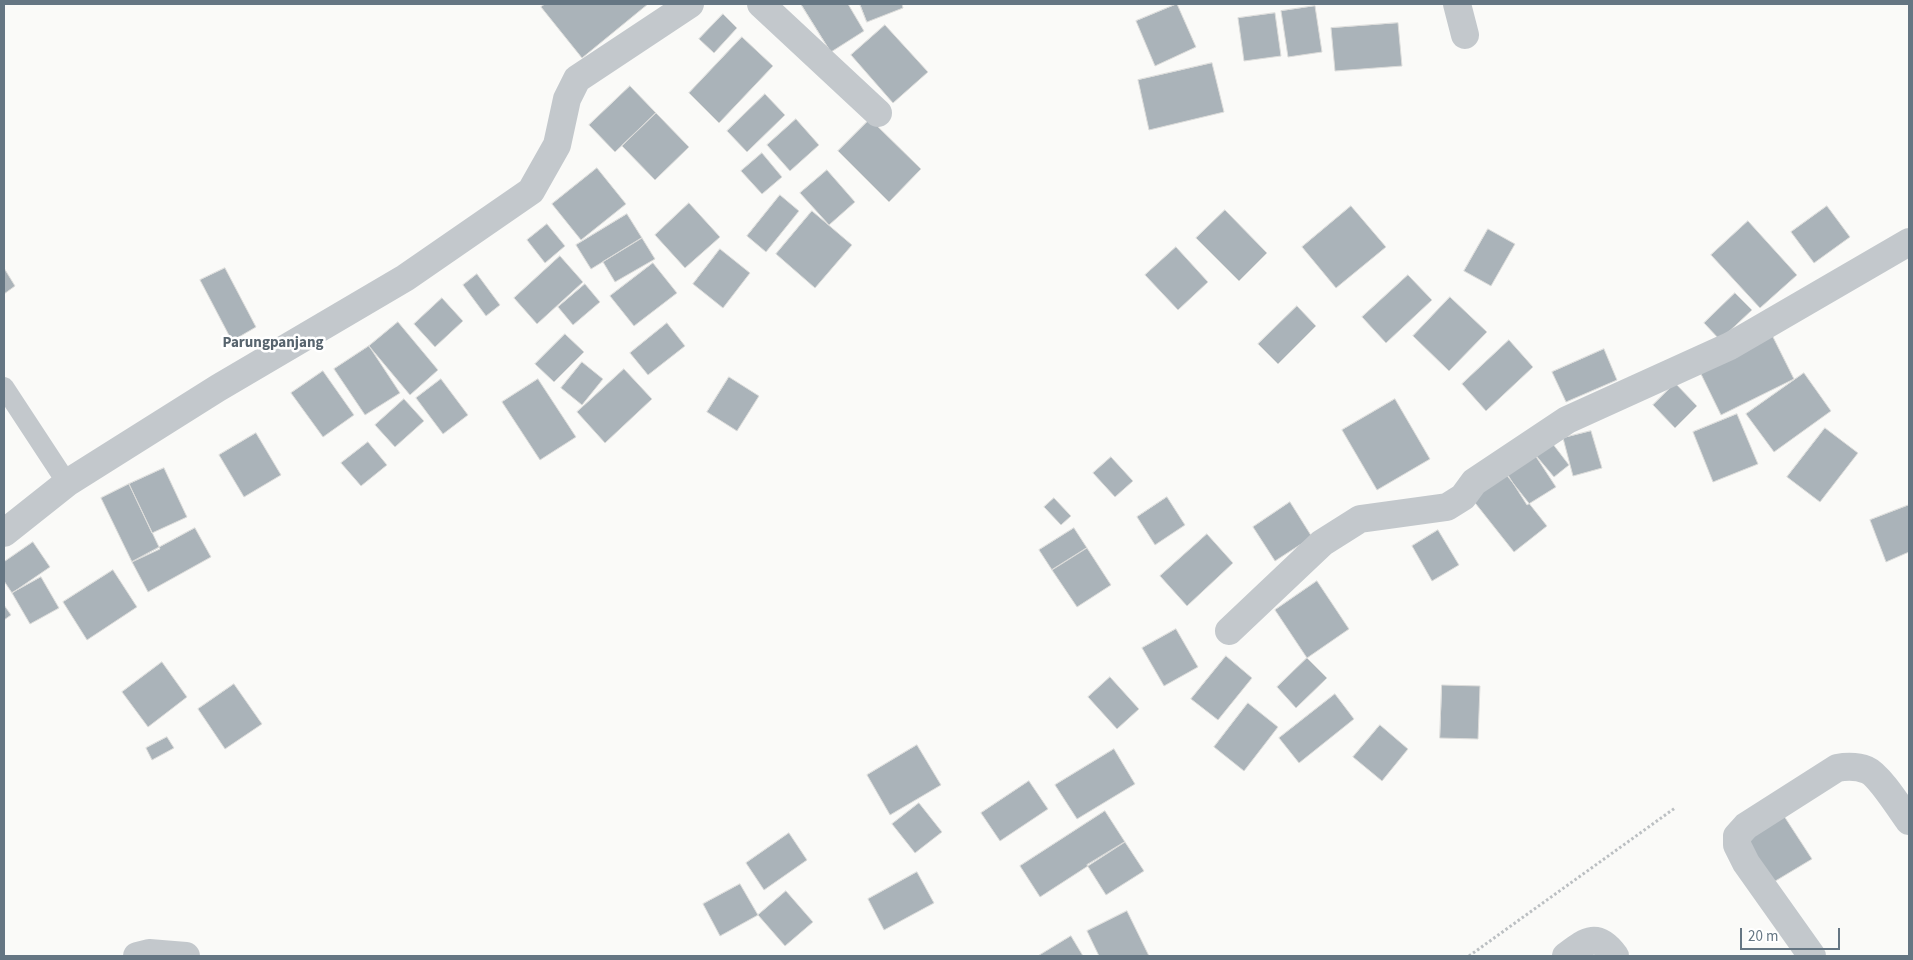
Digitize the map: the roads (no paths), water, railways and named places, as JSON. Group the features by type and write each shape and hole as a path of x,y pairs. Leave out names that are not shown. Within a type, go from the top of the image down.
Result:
{"street":[{"path":"4,533 67,483 218,388 406,278 532,191 557,145 566,98 577,80 690,4"},
{"path":"761,4 878,113"},
{"path":"1457,4 1466,35"},
{"path":"1229,631 1322,543 1360,519 1447,506 1463,496 1474,482 1567,420 1730,346 1909,242"},
{"path":"1812,956 1746,863 1736,845 1737,836 1746,826 1837,768 1852,766 1870,771 1901,793 1909,821"},
{"path":"1566,956 1587,941 1597,940 1608,946 1615,956"},
{"path":"138,956 149,953 186,956"}],"lane":[{"path":"4,386 67,483"}],"district":[{"name":"Parungpanjang","path":"273,344"}]}
